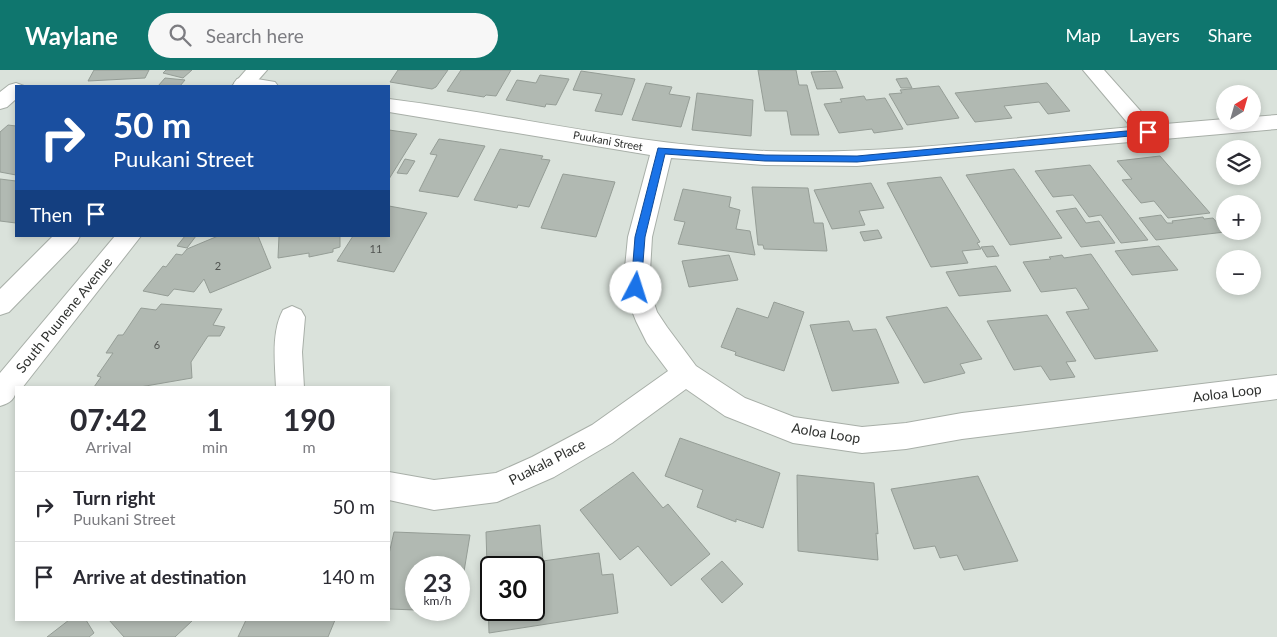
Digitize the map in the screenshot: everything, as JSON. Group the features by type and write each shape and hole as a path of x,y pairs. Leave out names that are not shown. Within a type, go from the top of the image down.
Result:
{"street":[{"path":"1093,70 1148,132"},
{"path":"246,81 264,85"},
{"path":"0,102 15,90"},
{"name":"Puukani Street","path":"390,105 662,150 765,158 857,159 1277,122"},
{"name":"Aoloa Loop","path":"662,150 640,237 636,288 645,314 657,335 686,374 735,407 792,430 862,440 1277,387"},
{"path":"0,305 67,237"},
{"name":"South Puunene Avenue","path":"0,394 128,237"},
{"path":"290,386 288,352 292,317"},
{"name":"Puakala Place","path":"390,486 434,495 497,487 544,467 602,434 686,374"}],"building":[{"path":"94,70 149,70 145,78 88,81"},
{"path":"166,70 192,70 183,78 163,73"},
{"path":"398,70 448,70 436,87 432,89 390,82"},
{"path":"461,70 511,70 496,96 486,95 484,97 447,91"},
{"path":"758,70 796,70 799,85 807,85 819,135 791,135 787,111 765,111"},
{"path":"581,71 635,79 622,115 595,111 602,94 573,90"},
{"path":"836,71 843,88 817,89 811,72"},
{"path":"540,75 569,79 556,105 546,104 545,107 506,100 517,80 536,83"},
{"path":"165,78 185,80 181,85 159,85"},
{"path":"907,78 912,88 901,88 896,79"},
{"path":"646,83 672,87 669,94 690,97 681,127 632,120"},
{"path":"1047,83 1070,111 1048,114 1039,102 1004,106 1012,118 975,122 955,93"},
{"path":"939,86 959,118 907,125 889,94 902,93 900,90"},
{"path":"697,93 753,100 751,136 692,130"},
{"path":"864,96 866,100 885,98 903,129 874,133 872,129 839,133 824,104 842,102 840,99"},
{"path":"8,125 15,126 15,175 0,172 0,132"},
{"path":"390,130 417,134 390,177"},
{"path":"439,139 485,146 458,197 419,191 437,155 430,154"},
{"path":"500,149 543,156 541,159 550,160 529,207 518,205 517,208 474,200"},
{"path":"1160,156 1210,213 1168,218 1154,201 1141,203 1122,180 1132,179 1117,161"},
{"path":"405,159 415,161 407,174 397,173"},
{"path":"1090,165 1148,240 1121,243 1101,215 1089,217 1073,195 1053,197 1035,171"},
{"path":"1014,169 1062,238 1010,245 966,175"},
{"path":"563,174 615,182 596,237 541,228"},
{"path":"941,177 980,242 977,243 981,249 962,251 968,263 931,267 887,183"},
{"path":"0,179 15,181 15,223 0,221"},
{"path":"871,183 884,208 859,211 865,225 832,229 814,190"},
{"path":"752,187 808,188 814,223 823,223 827,251 764,249 763,245 758,245"},
{"path":"683,189 731,197 729,207 740,210 736,229 750,231 755,255 678,244 685,222 674,220"},
{"path":"390,206 427,213 394,272 337,261 352,237 390,237"},
{"path":"1076,208 1086,223 1099,221 1115,243 1081,247 1056,211"},
{"path":"1161,215 1167,223 1173,223 1172,221 1203,217 1204,219 1213,218 1216,222 1216,233 1156,240 1139,218"},
{"path":"878,230 882,238 864,241 860,232"},
{"path":"184,237 195,237 187,248 177,246"},
{"path":"216,237 258,237 271,268 210,293 204,279 194,292 174,289 168,296 143,291 163,266 166,267 176,254 182,255 187,249"},
{"path":"279,237 340,237 340,247 333,249 333,252 309,257 309,253 278,258"},
{"path":"993,246 999,256 987,257 981,247"},
{"path":"1159,246 1178,270 1132,275 1115,251"},
{"path":"1091,254 1158,351 1095,359 1066,312 1089,309 1076,288 1041,292 1023,262 1051,259 1049,257 1062,255 1064,258"},
{"path":"729,255 738,280 689,287 682,261"},
{"path":"996,266 1011,291 959,296 946,272"},
{"path":"774,302 804,312 784,371 735,355 736,352 721,347 737,308 768,318"},
{"path":"161,304 222,309 213,325 225,327 220,336 208,336 191,362 192,378 146,386 95,386 101,377 97,376 113,353 106,353 118,335 123,335 141,308 156,310"},
{"path":"947,307 982,359 960,364 965,373 924,383 886,317"},
{"path":"1047,315 1076,361 1066,362 1075,377 1050,380 1041,366 1014,370 987,321"},
{"path":"849,321 853,331 876,329 899,383 832,391 810,325"},
{"path":"680,438 780,473 763,528 736,519 736,522 697,507 703,490 665,476"},
{"path":"633,472 663,508 668,504 710,554 671,586 638,546 620,560 580,510"},
{"path":"797,475 874,483 878,560 798,551"},
{"path":"978,476 1018,561 964,570 957,555 940,558 935,546 914,549 891,489"},
{"path":"540,525 543,556 487,556 486,532"},
{"path":"394,532 470,535 467,556 405,556 405,610 390,609 390,550"},
{"path":"599,553 602,575 613,574 618,613 489,633 489,621 545,621 545,561"},
{"path":"722,561 743,584 722,603 701,579"},
{"path":"68,621 87,621 94,633 89,637 47,637"},
{"path":"110,621 192,621 175,637 124,637"},
{"path":"246,621 335,621 328,637 238,637"}],"route":[{"path":"636,288 640,237 662,150 765,158 857,159 1148,132"}]}
